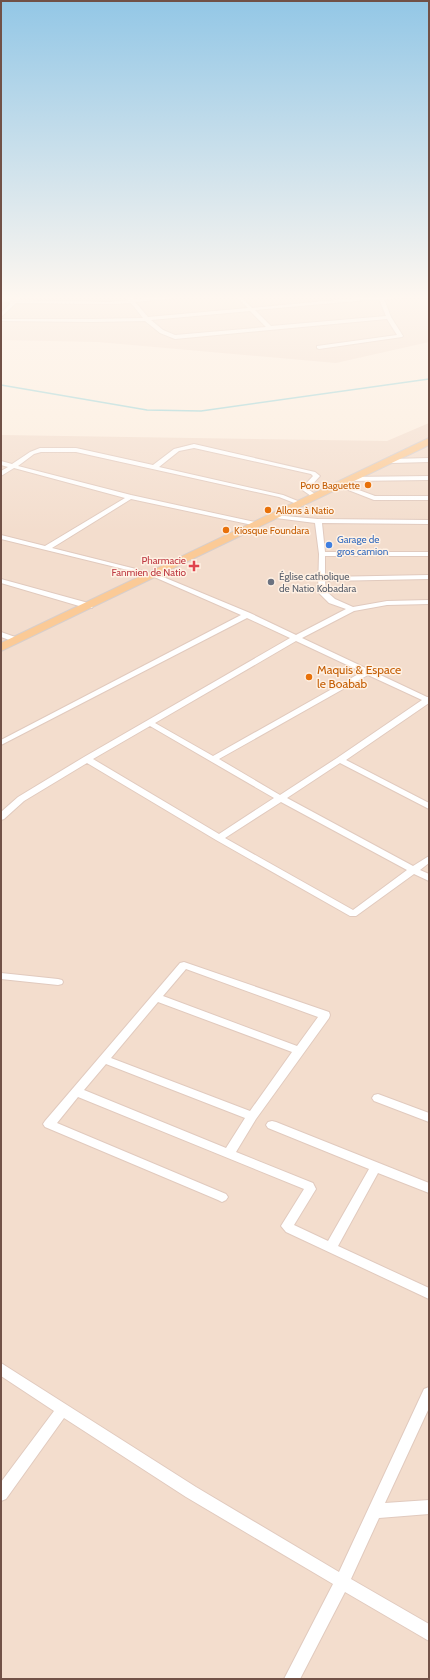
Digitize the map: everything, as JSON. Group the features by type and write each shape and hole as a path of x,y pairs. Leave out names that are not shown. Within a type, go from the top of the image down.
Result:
{"main road":[{"path":"1,647 90,606 257,524 392,461 428,442"}],"street":[{"path":"155,467 174,450 182,447 194,446 313,473 317,476 304,489 316,497"},
{"path":"1,474 32,453 40,450 76,450 103,454 281,496 302,504"},
{"path":"392,461 429,460"},
{"path":"1,463 130,497 257,524"},
{"path":"352,479 429,478"},
{"path":"340,485 374,498 429,498"},
{"path":"45,549 130,497"},
{"path":"276,516 318,521 429,522"},
{"path":"318,521 322,554 322,592 332,600 352,609"},
{"path":"1,537 154,575 247,615 428,700"},
{"path":"322,554 429,554"},
{"path":"322,579 429,578"},
{"path":"1,581 90,606"},
{"path":"1,817 21,799 296,638 352,609 387,603 429,602"},
{"path":"1,743 247,615"},
{"path":"1,634 15,640"},
{"path":"214,759 368,672"},
{"path":"219,838 340,760 428,700"},
{"path":"150,723 280,798 429,878"},
{"path":"87,760 219,838 353,914 429,859"},
{"path":"340,760 429,806"},
{"path":"222,1197 49,1124 184,965 325,1015 252,1116 229,1153"},
{"path":"1,976 58,982"},
{"path":"157,998 300,1051"},
{"path":"104,1059 252,1116"},
{"path":"77,1092 309,1186 310,1189 287,1226 290,1229 429,1294"},
{"path":"378,1098 429,1118"},
{"path":"272,1125 429,1188"},
{"path":"331,1248 376,1166"},
{"path":"1,1369 62,1410 191,1492 429,1633"},
{"path":"292,1679 342,1582 429,1393"},
{"path":"1,1494 62,1410"},
{"path":"374,1511 429,1507"}],"shaded area":[{"path":"429,423 429,1679 1,1679 1,435 387,441"}],"waterway":[{"path":"1,385 147,410 201,411 429,379"}],"place":[{"name":"Poro Baguette","path":"368,485"},
{"name":"Allons à Natio","path":"268,510"},
{"name":"Kiosque Foundara","path":"226,530"},
{"name":"Garage de gros camion","path":"329,545"},
{"name":"Pharmacie Fanmien de Natio","path":"194,566"},
{"name":"Église catholique de Natio Kobadara","path":"271,582"},
{"name":"Maquis & Espace le Boabab","path":"309,677"}]}
